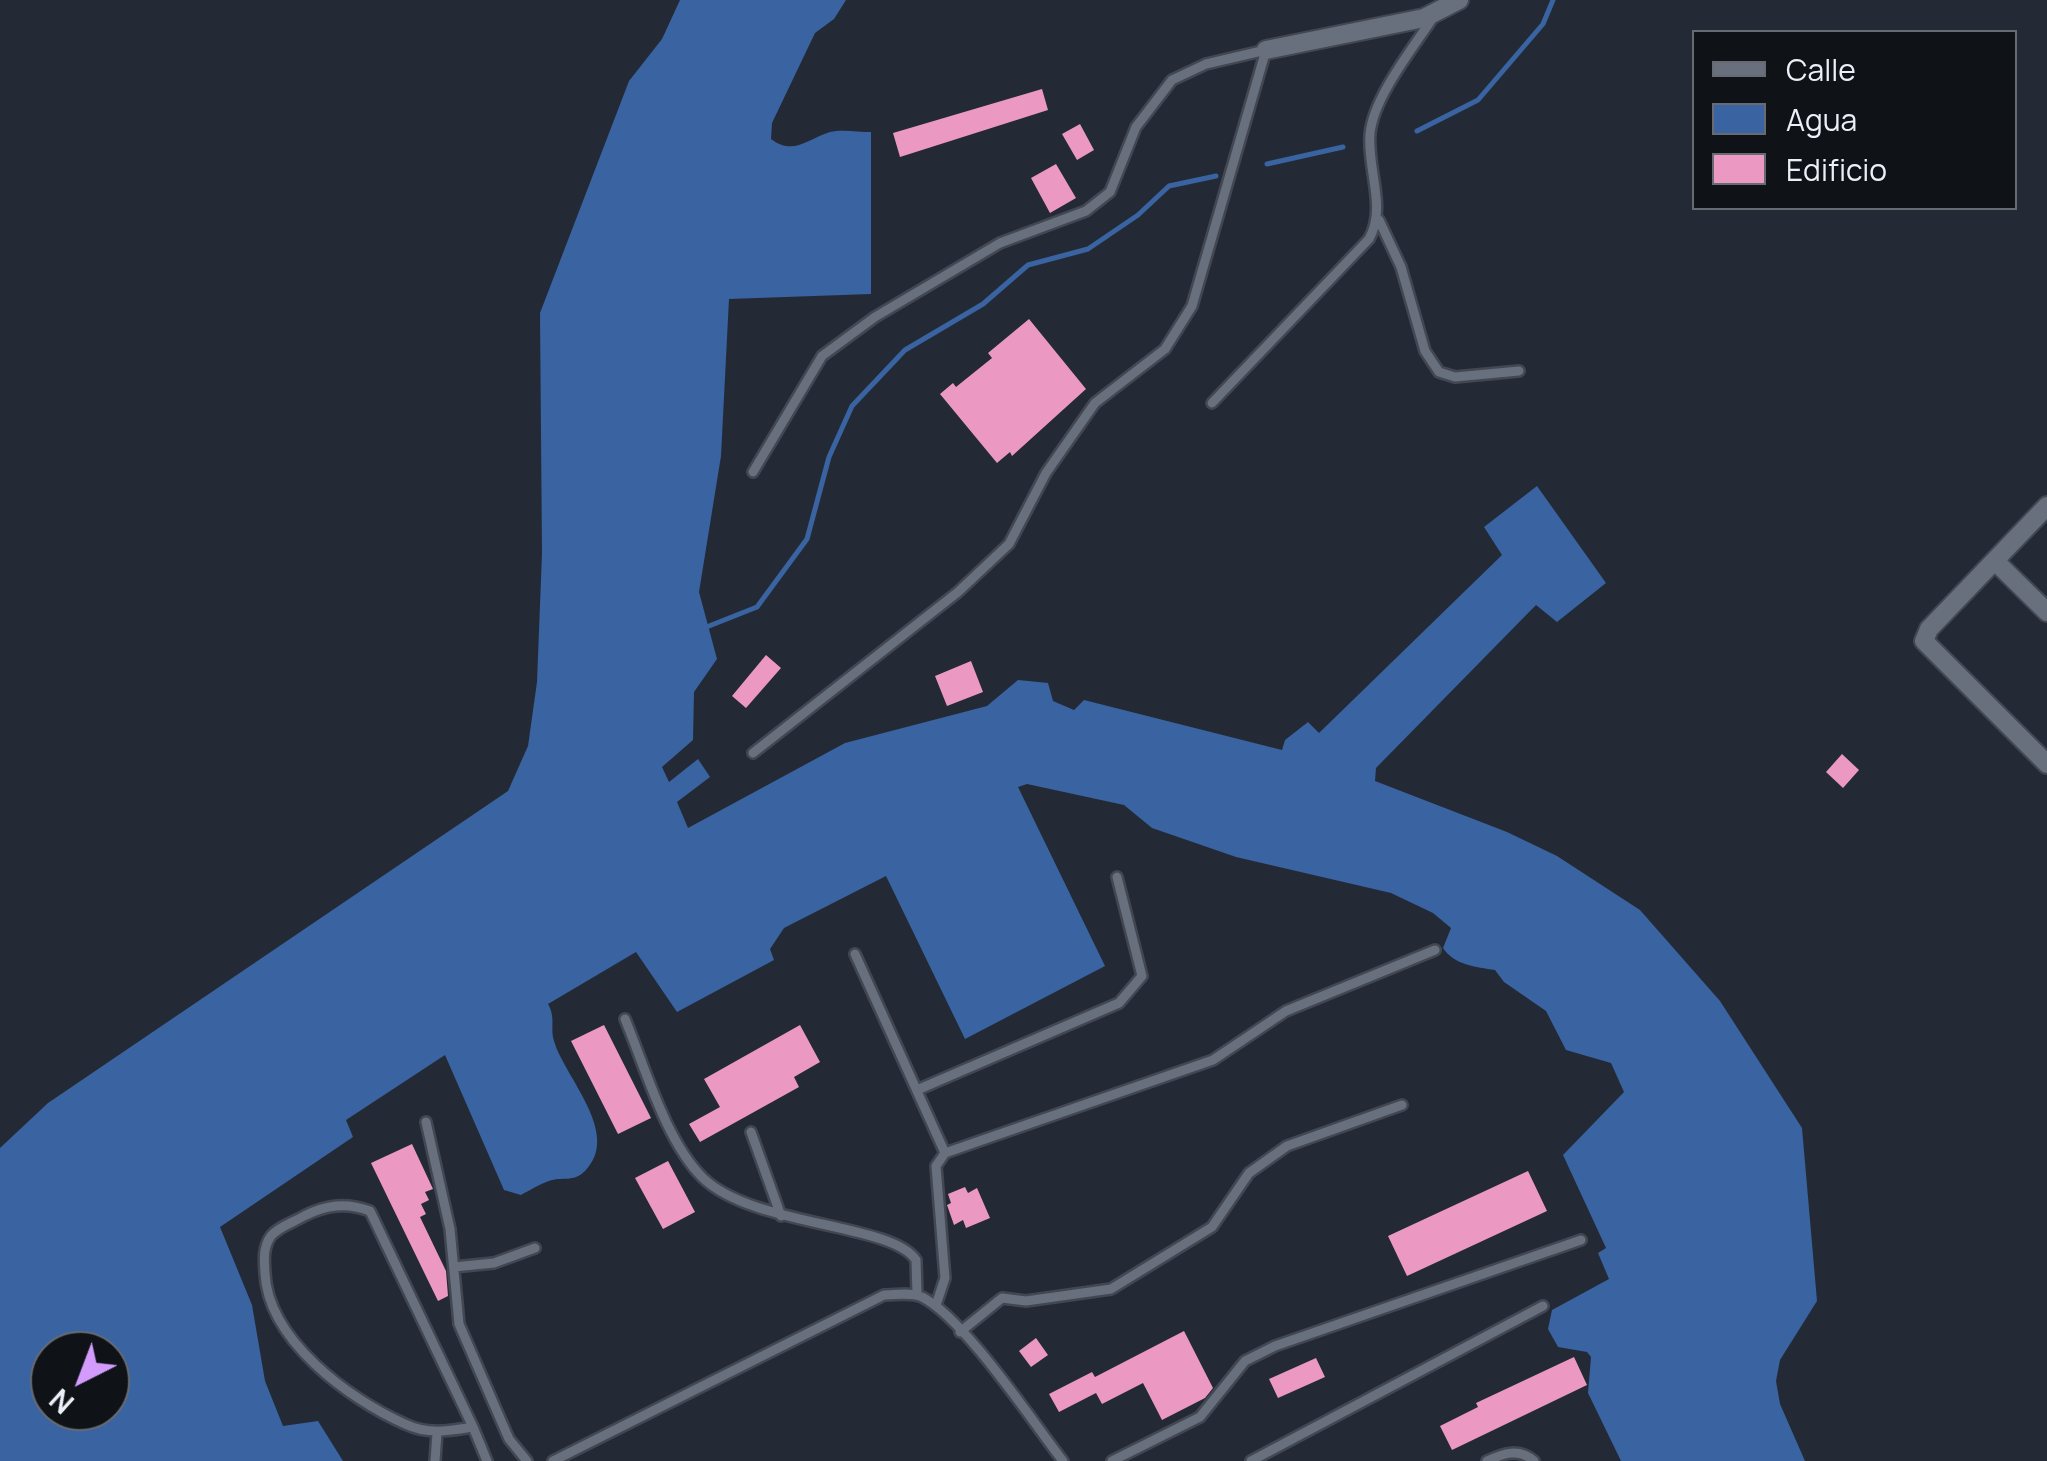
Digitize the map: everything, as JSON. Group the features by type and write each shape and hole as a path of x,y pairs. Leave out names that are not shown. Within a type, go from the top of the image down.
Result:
{"street":[{"path":"1266,50 1424,18 1459,0"},
{"path":"2047,506 1929,630 1924,641 2047,764"},
{"path":"1996,562 2047,612"}],"lane":[{"path":"1438,11 1394,75 1370,130 1379,220 1401,266 1425,352 1438,372 1454,377 1519,370"},
{"path":"753,472 822,356 875,317 1000,243 1086,211 1110,192 1136,127 1172,80 1206,64 1266,50 1192,306 1165,349 1095,403 1046,474 1010,544 958,592 753,754"},
{"path":"1212,403 1369,239 1379,220"},
{"path":"917,1090 1119,1003 1130,992 1142,976 1117,877"},
{"path":"936,1305 945,1278 936,1166 945,1153 1213,1060 1286,1011 1434,950"},
{"path":"856,954 945,1153"},
{"path":"625,1019 682,1154 705,1180 737,1202 781,1216 896,1240 916,1260 917,1294"},
{"path":"960,1332 1002,1298 1026,1301 1111,1289 1212,1227 1249,1173 1287,1146 1402,1105"},
{"path":"426,1122 450,1229 459,1324 510,1439 528,1461"},
{"path":"751,1132 781,1216"},
{"path":"473,1428 437,1433 407,1426 362,1400 320,1368 273,1312 265,1286 264,1253 272,1235 321,1208 352,1204 370,1211 473,1428 487,1461"},
{"path":"1112,1461 1200,1417 1246,1361 1275,1346 1581,1240"},
{"path":"454,1267 494,1263 535,1248"},
{"path":"553,1461 884,1295 917,1294 936,1305 960,1332 1064,1461"},
{"path":"1251,1461 1544,1306"},
{"path":"436,1461 437,1433"},
{"path":"1487,1461 1506,1452 1525,1454 1534,1461"}],"water":[{"path":"680,0 846,0 834,19 815,33 772,123 771,139 794,146 835,131 871,132 871,294 729,299 721,456 699,592 717,659 694,692 693,740 662,767 669,782 698,759 710,777 677,802 688,828 845,743 987,706 1018,680 1048,683 1053,701 1074,710 1084,700 1282,750 1285,740 1308,722 1319,733 1502,555 1484,527 1537,486 1606,583 1557,622 1536,605 1376,768 1375,781 1507,832 1557,856 1640,910 1720,1001 1802,1128 1817,1301 1780,1360 1776,1381 1780,1404 1805,1461 1621,1461 1588,1393 1591,1357 1587,1352 1558,1347 1548,1329 1552,1310 1609,1279 1598,1253 1606,1248 1563,1155 1624,1092 1611,1063 1566,1050 1546,1011 1504,982 1495,970 1466,964 1448,954 1443,948 1451,928 1433,913 1391,893 1236,857 1152,828 1124,805 1027,784 1018,787 1105,966 965,1039 886,876 784,928 770,949 774,960 677,1012 636,952 548,1004 554,1041 594,1123 595,1156 581,1175 549,1181 521,1195 504,1190 445,1055 346,1120 353,1137 220,1227 252,1305 265,1381 283,1426 318,1421 343,1461 0,1461 0,1148 48,1103 508,791 528,746 537,682 542,554 540,313 629,81 662,39"}],"building":[{"path":"1042,89 1048,110 900,157 893,133"},
{"path":"1080,124 1094,150 1077,160 1062,134"},
{"path":"1056,164 1076,198 1050,213 1031,178"},
{"path":"1029,319 1086,389 1012,456 1010,452 997,463 940,394 953,383 956,387 992,358 988,353"},
{"path":"766,655 781,668 746,708 732,696"},
{"path":"971,661 983,692 947,706 935,676"},
{"path":"1842,754 1859,770 1843,788 1826,772"},
{"path":"604,1025 651,1118 618,1134 571,1041"},
{"path":"800,1025 820,1062 794,1077 799,1087 700,1142 689,1124 720,1107 704,1079"},
{"path":"412,1144 433,1189 425,1192 429,1200 421,1204 426,1214 420,1217 446,1271 448,1296 438,1301 371,1163"},
{"path":"668,1161 695,1212 663,1229 635,1178"},
{"path":"1528,1171 1547,1211 1407,1276 1388,1236"},
{"path":"965,1187 968,1193 977,1188 990,1218 966,1228 963,1220 954,1225 947,1205 951,1203 948,1194"},
{"path":"1184,1331 1213,1388 1205,1398 1162,1420 1143,1383 1102,1404 1096,1393 1059,1412 1049,1394 1092,1372 1095,1377"},
{"path":"1036,1338 1048,1355 1031,1367 1019,1351"},
{"path":"1574,1357 1587,1385 1452,1450 1440,1426 1478,1407 1476,1403"},
{"path":"1316,1358 1325,1377 1278,1398 1269,1379"}],"waterway":[{"path":"1417,131 1478,100 1543,24 1553,0"},
{"path":"1267,164 1343,147"},
{"path":"704,628 757,607 807,539 829,457 852,406 905,350 983,304 1028,265 1088,249 1138,215 1169,186 1216,176"}]}
